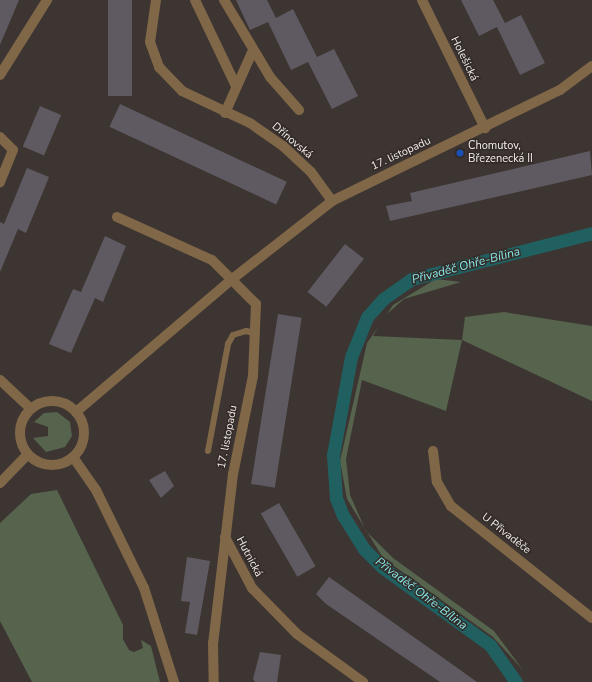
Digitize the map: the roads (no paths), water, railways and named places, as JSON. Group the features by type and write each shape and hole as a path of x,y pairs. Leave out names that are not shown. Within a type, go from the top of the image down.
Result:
{"street":[{"path":"0,75 47,0"},
{"name":"Dřínovská","path":"156,0 150,42 160,67 182,91 225,113 250,123 283,146 311,172 332,201"},
{"path":"195,0 236,86"},
{"path":"224,0 252,50 299,110"},
{"name":"Holešická","path":"422,0 485,128"},
{"path":"225,113 252,50"},
{"name":"17. listopadu","path":"76,412 231,280 332,201 485,128 560,90 592,66"},
{"path":"0,137 13,150 0,183"},
{"path":"117,217 212,260 231,280"},
{"name":"17. listopadu","path":"225,537 257,334 256,304 231,280"},
{"path":"0,380 31,409"},
{"path":"49,401 59,401 76,412 84,430 80,449 73,457 64,462 45,464 28,454 22,445 21,426 31,409 49,401"},
{"name":"U Přivaděče","path":"433,451 437,482 451,506 592,618"},
{"path":"0,483 28,454"},
{"path":"73,457 96,490 144,588 174,682"},
{"name":"Hutnická","path":"214,682 213,643 225,537"},
{"name":"Hutnická","path":"225,537 252,588 297,634 363,682"}],"lane":[{"path":"208,451 228,344 233,335 246,331 257,334"}],"waterway":[{"name":"Přivaděč Ohře-Bílina","path":"516,682 490,645 382,567 364,549 343,516 336,498 333,455 351,357 367,317 383,299 412,279 592,233"}],"place":[{"name":"Chomutov, Březenecká II","path":"460,153"}]}
